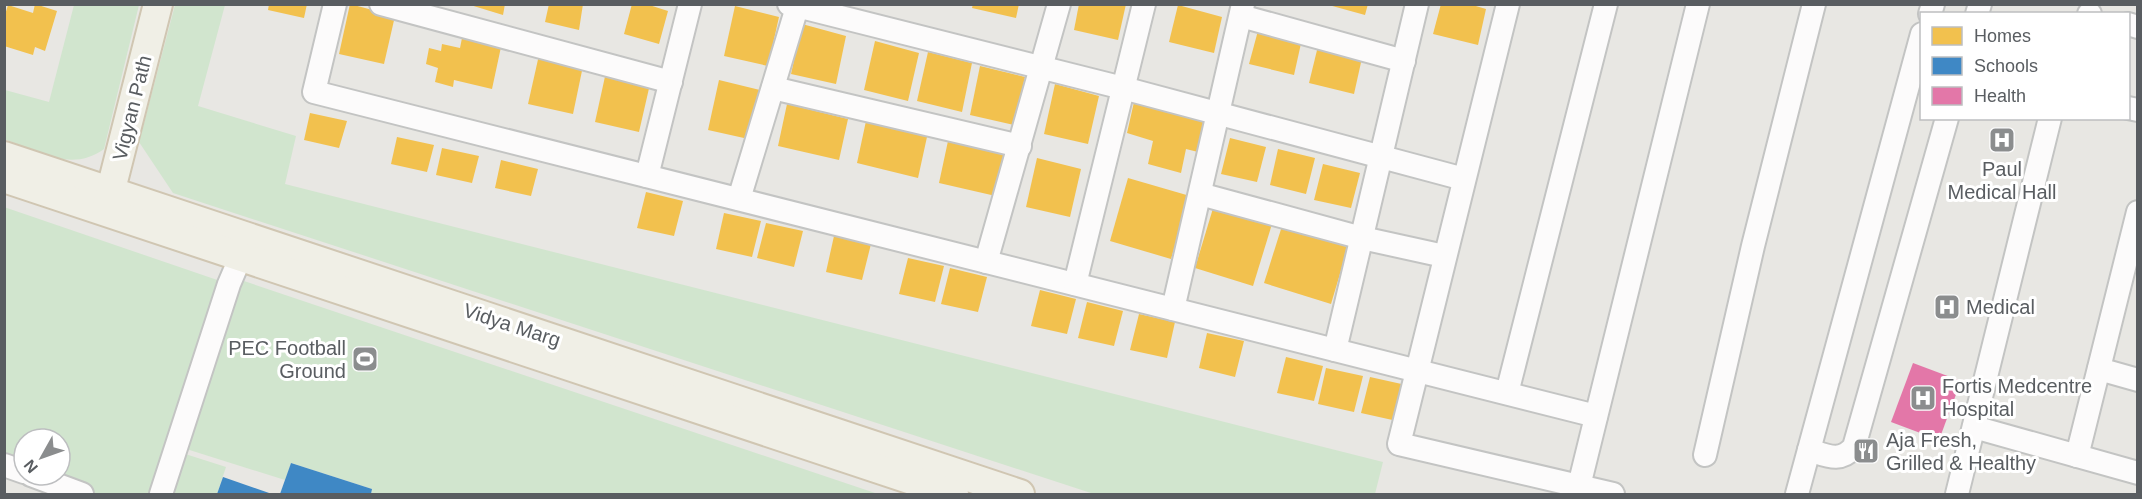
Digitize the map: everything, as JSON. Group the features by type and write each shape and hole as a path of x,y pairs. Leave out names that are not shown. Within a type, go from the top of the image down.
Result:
{"main road":[{"name":"Vigyan Path","path":"108,202 158,4"},
{"name":"Vidya Marg","path":"4,156 108,202"},
{"name":"Vidya Marg","path":"4,178 108,202 1020,495"},
{"name":"Vidya Marg","path":"245,247 954,495"}],"street":[{"path":"335,4 314,92 1596,416"},
{"path":"381,4 670,82"},
{"path":"647,176 690,4"},
{"path":"986,262 1059,4"},
{"path":"1075,284 1144,4"},
{"path":"1335,350 1417,4"},
{"path":"1508,4 1415,370 1399,444 1613,495"},
{"path":"1507,393 1606,4"},
{"path":"1579,486 1698,4"},
{"path":"1705,455 1753,246 1814,4"},
{"path":"739,199 773,88 795,5 1123,88 1464,179"},
{"path":"1173,309 1242,10 1404,61"},
{"path":"1797,495 1920,41"},
{"path":"773,88 1020,146"},
{"path":"1809,450 1835,458 1845,456 1854,447 1946,120"},
{"path":"1957,495 2050,120"},
{"path":"1200,194 1362,238 1444,256"},
{"path":"2077,456 2138,212"},
{"path":"161,495 229,284 245,247"},
{"path":"2099,369 2138,380"},
{"path":"1974,427 2138,473"},
{"path":"62,487 82,495"}],"green space":[{"path":"74,5 139,5 104,149 92,156 67,160 42,154 4,139 5,90 49,102"},
{"path":"175,5 225,5 198,106 296,136 285,184 1383,462 1375,494 1094,494 173,193 139,142"},
{"path":"4,207 229,284 158,494 94,494 72,486 72,427 12,427 12,463 5,460"},
{"name":"PEC Football Ground","path":"238,279 878,494 371,494 372,489 291,463 285,480 180,447"},
{"path":"179,452 226,467 217,494 165,494"}],"building: Homes":[{"path":"35,4 57,11 45,51 35,47 33,55 4,46 4,18 8,5 33,13"},
{"path":"269,4 307,4 304,18 268,10"},
{"path":"350,4 395,16 384,64 339,54"},
{"path":"467,4 505,4 503,15"},
{"path":"549,4 583,4 579,30 545,22"},
{"path":"632,4 646,4 668,11 659,44 624,34"},
{"path":"973,4 1019,4 1016,18 972,8"},
{"path":"1079,4 1126,4 1118,40 1074,30"},
{"path":"1325,4 1368,4 1365,15"},
{"path":"1441,4 1469,4 1486,9 1478,45 1433,34"},
{"path":"1178,5 1222,17 1214,53 1169,42"},
{"path":"735,6 779,17 768,66 724,56"},
{"path":"802,24 846,36 836,84 791,74"},
{"path":"1259,27 1302,39 1294,75 1249,64"},
{"path":"462,38 501,47 492,89 454,80 453,87 435,82 438,68 426,64 429,48 441,51 442,44 460,48"},
{"path":"875,41 919,53 908,101 864,90"},
{"path":"1318,46 1362,58 1354,94 1309,83"},
{"path":"928,52 972,63 962,112 917,101"},
{"path":"539,55 583,66 573,114 528,104"},
{"path":"980,66 1025,77 1014,125 970,115"},
{"path":"606,72 650,84 639,132 595,122"},
{"path":"719,80 764,91 753,140 708,130"},
{"path":"1055,84 1099,96 1088,144 1044,134"},
{"path":"1134,102 1204,120 1198,152 1186,149 1181,173 1148,164 1153,141 1127,133"},
{"path":"787,104 848,119 839,160 778,146"},
{"path":"310,113 347,121 339,148 304,140"},
{"path":"866,121 927,137 918,178 857,163"},
{"path":"397,137 434,145 427,172 391,164"},
{"path":"1230,138 1266,147 1257,182 1221,174"},
{"path":"948,141 1009,156 1000,197 939,183"},
{"path":"442,148 479,156 472,183 436,175"},
{"path":"1278,149 1315,158 1306,194 1270,185"},
{"path":"1037,158 1081,169 1070,217 1026,207"},
{"path":"501,160 538,169 531,196 495,188"},
{"path":"1323,164 1360,173 1351,208 1314,200"},
{"path":"1128,178 1190,196 1171,259 1110,241"},
{"path":"646,192 683,201 674,236 637,228"},
{"path":"1214,205 1272,224 1253,286 1195,268"},
{"path":"724,213 761,221 752,257 716,249"},
{"path":"766,223 803,231 794,267 757,258"},
{"path":"1282,226 1348,247 1331,304 1264,283"},
{"path":"834,236 871,244 862,280 826,272"},
{"path":"908,258 944,266 935,302 899,294"},
{"path":"950,268 987,277 978,312 941,304"},
{"path":"1040,290 1076,299 1067,334 1031,326"},
{"path":"1087,302 1123,311 1114,346 1078,338"},
{"path":"1139,314 1175,322 1167,358 1130,350"},
{"path":"1207,333 1244,341 1235,377 1199,368"},
{"path":"1286,357 1323,366 1314,401 1277,393"},
{"path":"1326,368 1363,376 1354,412 1318,404"},
{"path":"1370,377 1406,385 1397,421 1361,413"}],"building: Schools":[{"path":"291,463 372,489 371,494 280,494"},
{"path":"223,477 272,494 217,494"}],"building: Health":[{"path":"1913,363 1961,381 1939,440 1891,422"}],"place":[{"name":"Paul Medical Hall","path":"2002,140"},
{"name":"Medical","path":"1947,307"},
{"name":"PEC Football Ground","path":"365,359"},
{"name":"Fortis Medcentre Hospital","path":"1923,398"},
{"name":"Aja Fresh, Grilled & Healthy","path":"1866,451"}]}
